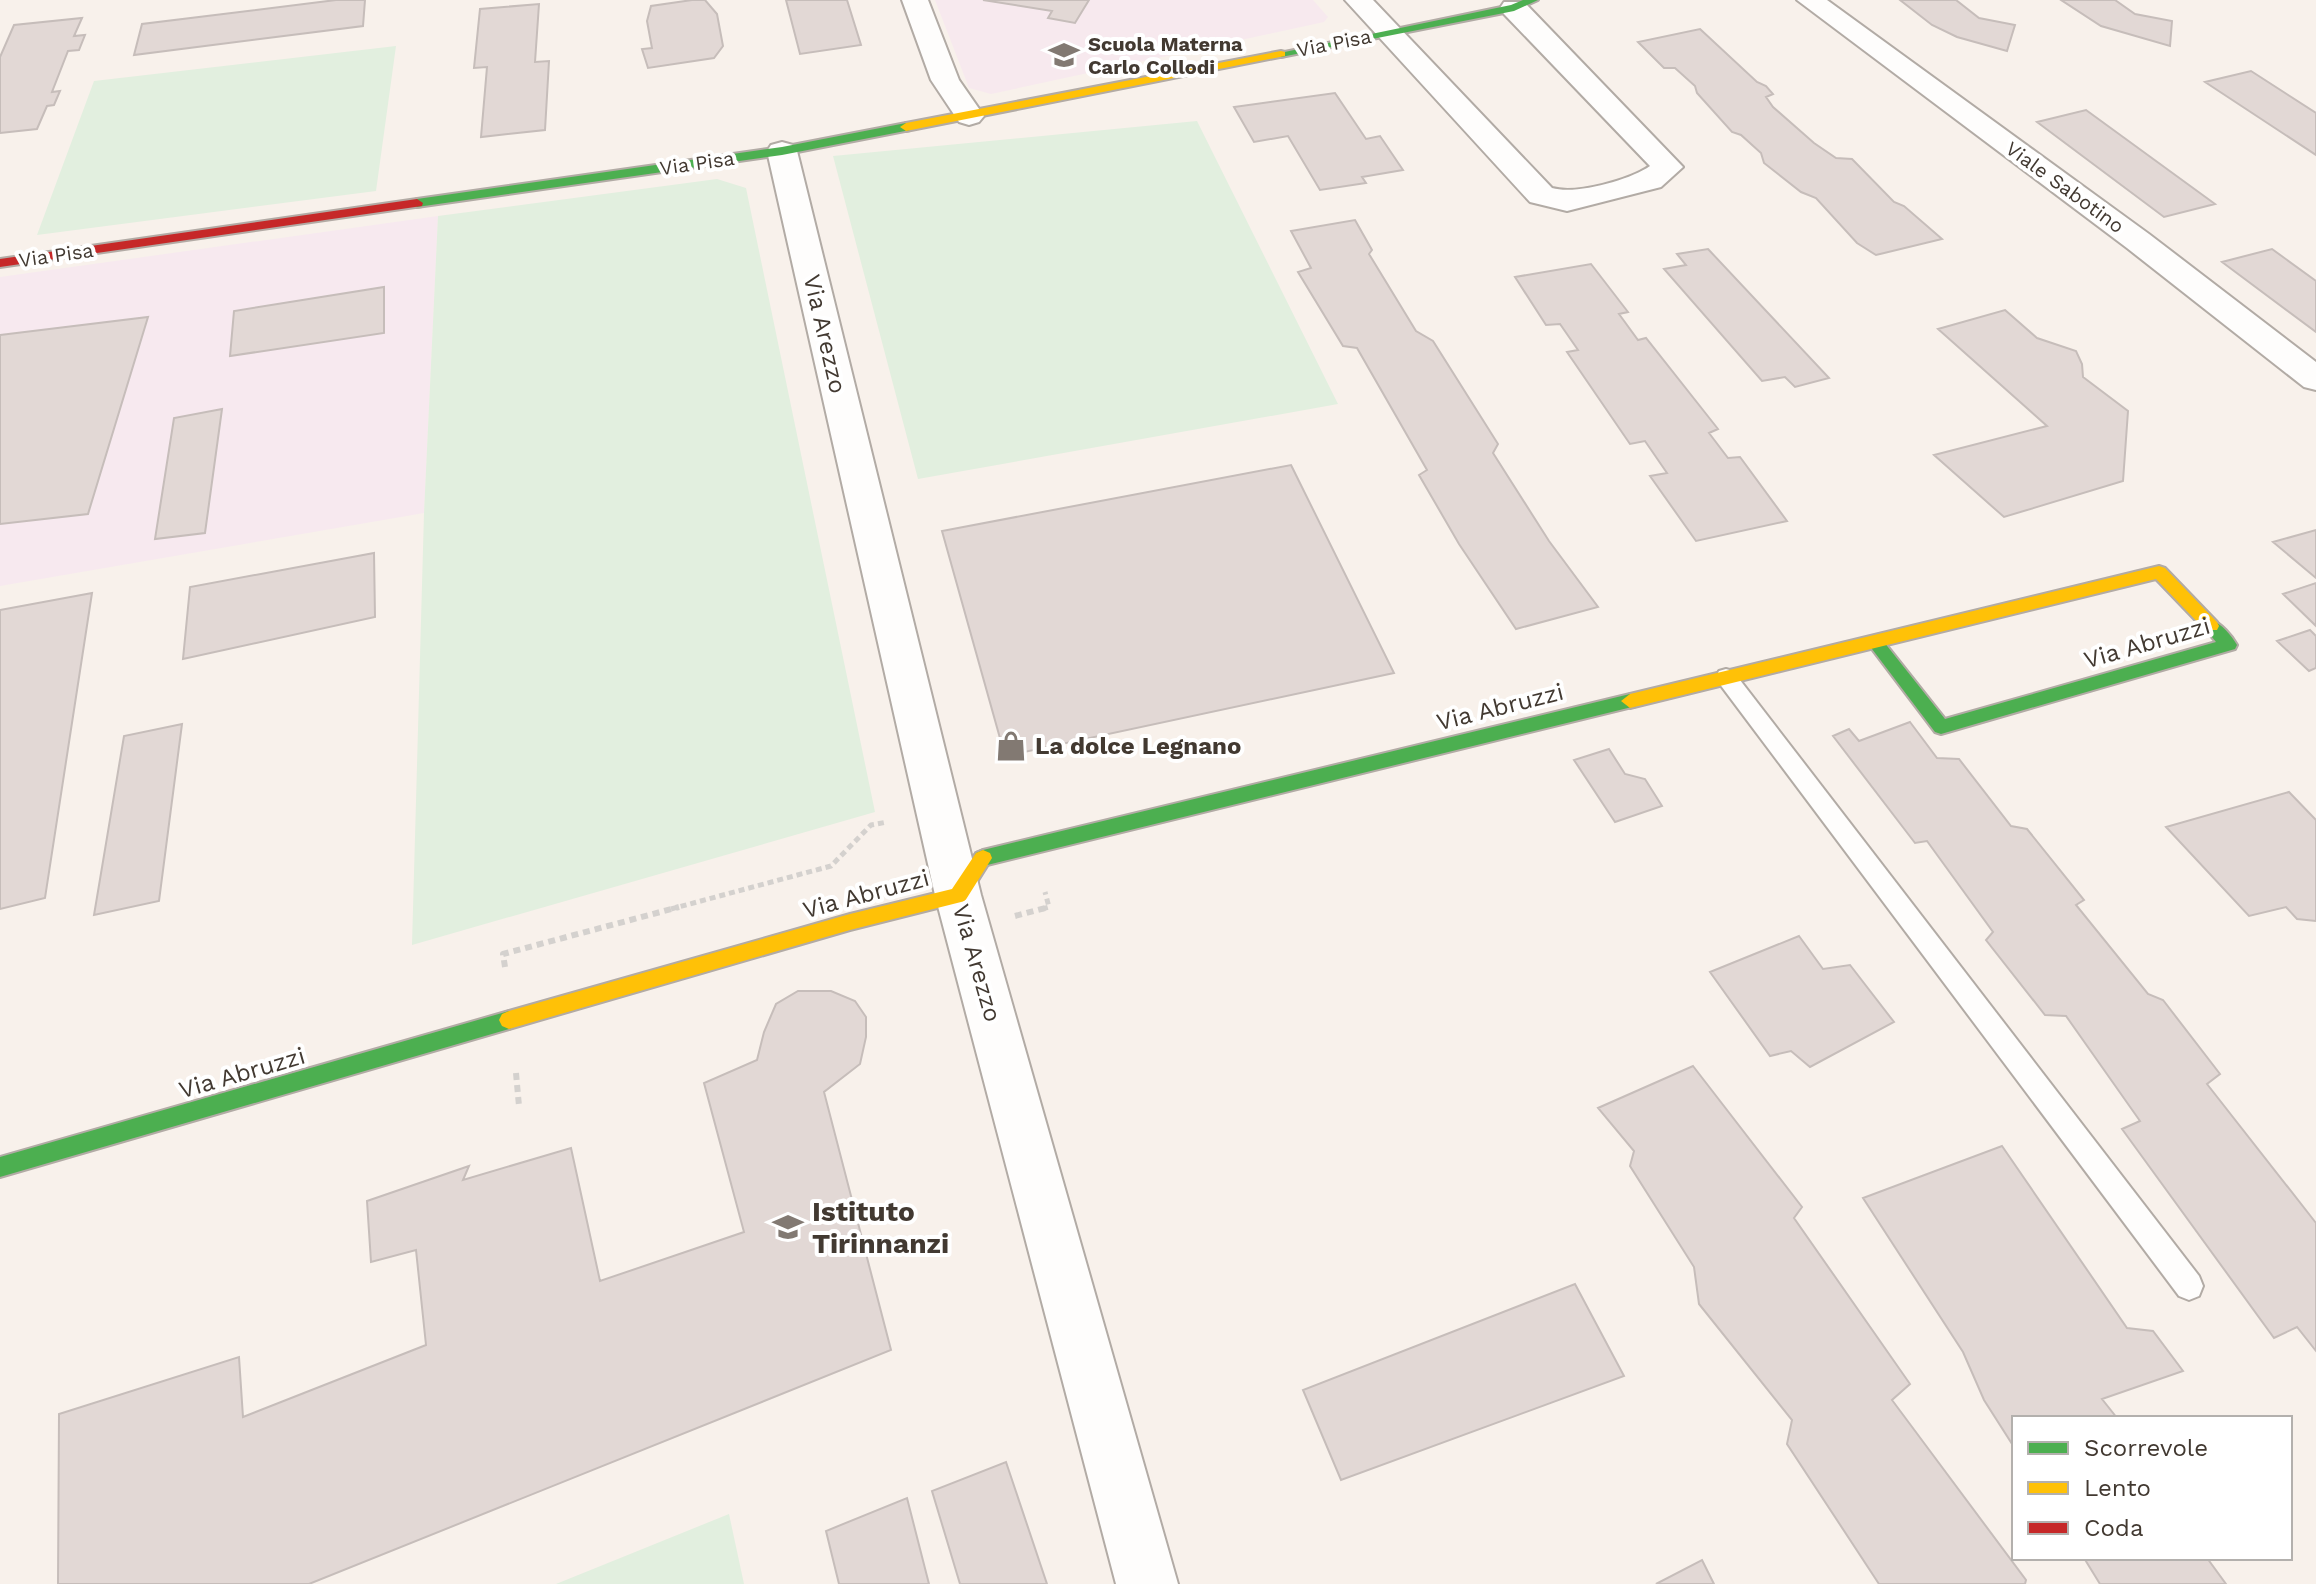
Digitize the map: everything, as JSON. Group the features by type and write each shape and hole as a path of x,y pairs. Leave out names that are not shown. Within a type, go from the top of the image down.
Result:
{"street":[{"path":"915,0 945,80 969,116"},
{"name":"Via Pisa","path":"0,263 782,151 969,116 1389,31 1523,4 1668,167 1650,180 1567,202 1541,195 1389,31 1358,0"},
{"name":"Viale Sabotino","path":"1810,0 2138,241 2316,379"},
{"name":"Via Arezzo","path":"782,151 958,895 1147,1584"},
{"name":"Via Abruzzi","path":"0,1167 836,926 958,895 982,858 1874,641 2159,572 2229,645 1941,727 1874,641"}],"lane":[{"path":"1726,677 2189,1286"}],"shaded area":[{"name":"Scuola Materna Carlo Collodi","path":"935,0 1313,0 1328,17 1324,22 991,94 969,88"},
{"path":"438,216 424,513 0,586 0,277"}],"green space":[{"path":"396,46 376,191 37,235 94,81"},
{"path":"1197,121 1338,404 918,479 833,156"},
{"path":"717,179 746,188 875,812 412,945 424,513 438,216"},
{"path":"729,1514 744,1584 556,1584"}],"building":[{"path":"336,0 365,0 363,26 134,55 142,24"},
{"path":"705,0 717,14 723,46 714,58 648,68 642,49 652,48 647,21 651,6"},
{"path":"786,0 847,0 861,45 800,54"},
{"path":"983,0 1089,0 1075,23 1048,18 1052,11"},
{"path":"1900,0 1956,0 1979,18 2015,25 2007,51 1957,37 1932,25"},
{"path":"2061,0 2115,0 2135,14 2172,21 2170,46 2101,26"},
{"path":"539,4 535,62 549,61 545,130 481,137 487,67 474,68 480,9"},
{"path":"82,18 74,36 85,35 79,50 68,51 52,92 60,91 54,105 47,106 37,129 0,133 0,57 14,25"},
{"path":"1700,29 1757,82 1766,86 1773,94 1766,97 1773,107 1814,143 1836,158 1852,159 1894,202 1904,206 1942,239 1876,255 1857,243 1816,198 1801,192 1764,163 1761,153 1741,135 1732,132 1697,93 1695,86 1675,68 1664,68 1638,42"},
{"path":"2251,71 2316,113 2316,155 2205,82"},
{"path":"1335,93 1366,139 1380,136 1403,170 1362,177 1366,183 1320,190 1288,136 1254,142 1234,107"},
{"path":"2086,110 2215,204 2164,217 2037,122"},
{"path":"1355,220 1372,250 1369,254 1416,331 1433,341 1498,444 1493,453 1549,541 1598,607 1516,629 1459,544 1419,475 1427,470 1357,348 1343,346 1298,272 1311,268 1291,231"},
{"path":"1708,249 1829,378 1795,387 1785,377 1762,381 1664,269 1686,265 1677,254"},
{"path":"2272,249 2316,281 2316,332 2222,262"},
{"path":"1591,264 1628,312 1619,314 1638,340 1646,338 1718,429 1709,433 1728,458 1740,457 1787,521 1696,541 1650,476 1667,473 1645,441 1630,444 1567,352 1578,350 1560,324 1546,325 1515,277"},
{"path":"384,287 384,333 230,356 234,311"},
{"path":"2005,310 2037,338 2076,351 2082,364 2083,377 2128,411 2123,481 2004,517 1934,455 2047,426 1938,329"},
{"path":"148,317 88,514 0,524 0,335"},
{"path":"222,409 205,533 155,539 174,418"},
{"path":"1291,465 1394,673 1005,756 942,531"},
{"path":"2316,530 2316,578 2273,542"},
{"path":"374,553 375,617 183,659 190,587"},
{"path":"2316,583 2316,626 2283,594"},
{"path":"92,593 45,898 0,909 0,610"},
{"path":"2310,630 2316,636 2316,668 2309,671 2277,641"},
{"path":"1910,722 1937,758 1959,759 2011,826 2027,829 2084,900 2076,905 2148,994 2163,1000 2220,1074 2207,1084 2316,1223 2316,1351 2297,1327 2274,1338 2122,1129 2140,1121 2066,1016 2045,1015 1986,940 1993,932 1927,841 1915,843 1833,736 1849,729 1859,741"},
{"path":"182,724 159,901 94,915 124,736"},
{"path":"1609,749 1625,774 1645,779 1662,806 1615,822 1574,760"},
{"path":"2289,792 2316,820 2316,921 2297,919 2286,907 2249,916 2166,827"},
{"path":"1799,936 1823,969 1850,965 1894,1022 1810,1067 1791,1051 1770,1056 1710,972"},
{"path":"798,991 831,991 855,1001 866,1017 866,1037 860,1064 824,1092 891,1350 309,1584 58,1584 59,1414 239,1357 243,1417 426,1345 416,1250 371,1262 367,1201 469,1166 463,1180 571,1148 600,1281 744,1232 704,1083 757,1060 776,1004"},
{"path":"1693,1066 1802,1207 1794,1218 1910,1384 1892,1400 2026,1580 2025,1584 1879,1584 1787,1444 1792,1420 1699,1304 1694,1267 1630,1166 1634,1151 1598,1108"},
{"path":"2002,1146 2127,1328 2153,1331 2183,1371 2102,1399 2115,1416 2012,1416 2012,1444 1984,1400 1963,1352 1863,1198"},
{"path":"1575,1284 1624,1376 1341,1480 1303,1390"},
{"path":"1006,1462 1047,1584 960,1584 932,1491"},
{"path":"907,1498 929,1584 839,1584 826,1531"},
{"path":"1702,1560 1714,1584 1656,1584"},
{"path":"2085,1560 2208,1560 2226,1584 2100,1584"}],"traffic: fast":[{"path":"1281,54 1514,8 1532,0"},
{"path":"417,203 782,151 906,127"},
{"path":"1874,641 1941,727 2229,645 2211,626"},
{"path":"983,858 1630,701"},
{"path":"0,1167 509,1020"}],"traffic: slow":[{"path":"906,127 1281,54"},
{"path":"1630,701 2159,572 2211,626"},
{"path":"509,1020 850,922 958,895 983,858"}],"traffic: jam":[{"path":"0,263 417,203"}],"place":[{"name":"Scuola Materna Carlo Collodi","path":"1064,55"},
{"name":"La dolce Legnano","path":"1011,746"},
{"name":"Istituto Tirinnanzi","path":"788,1227"}]}
